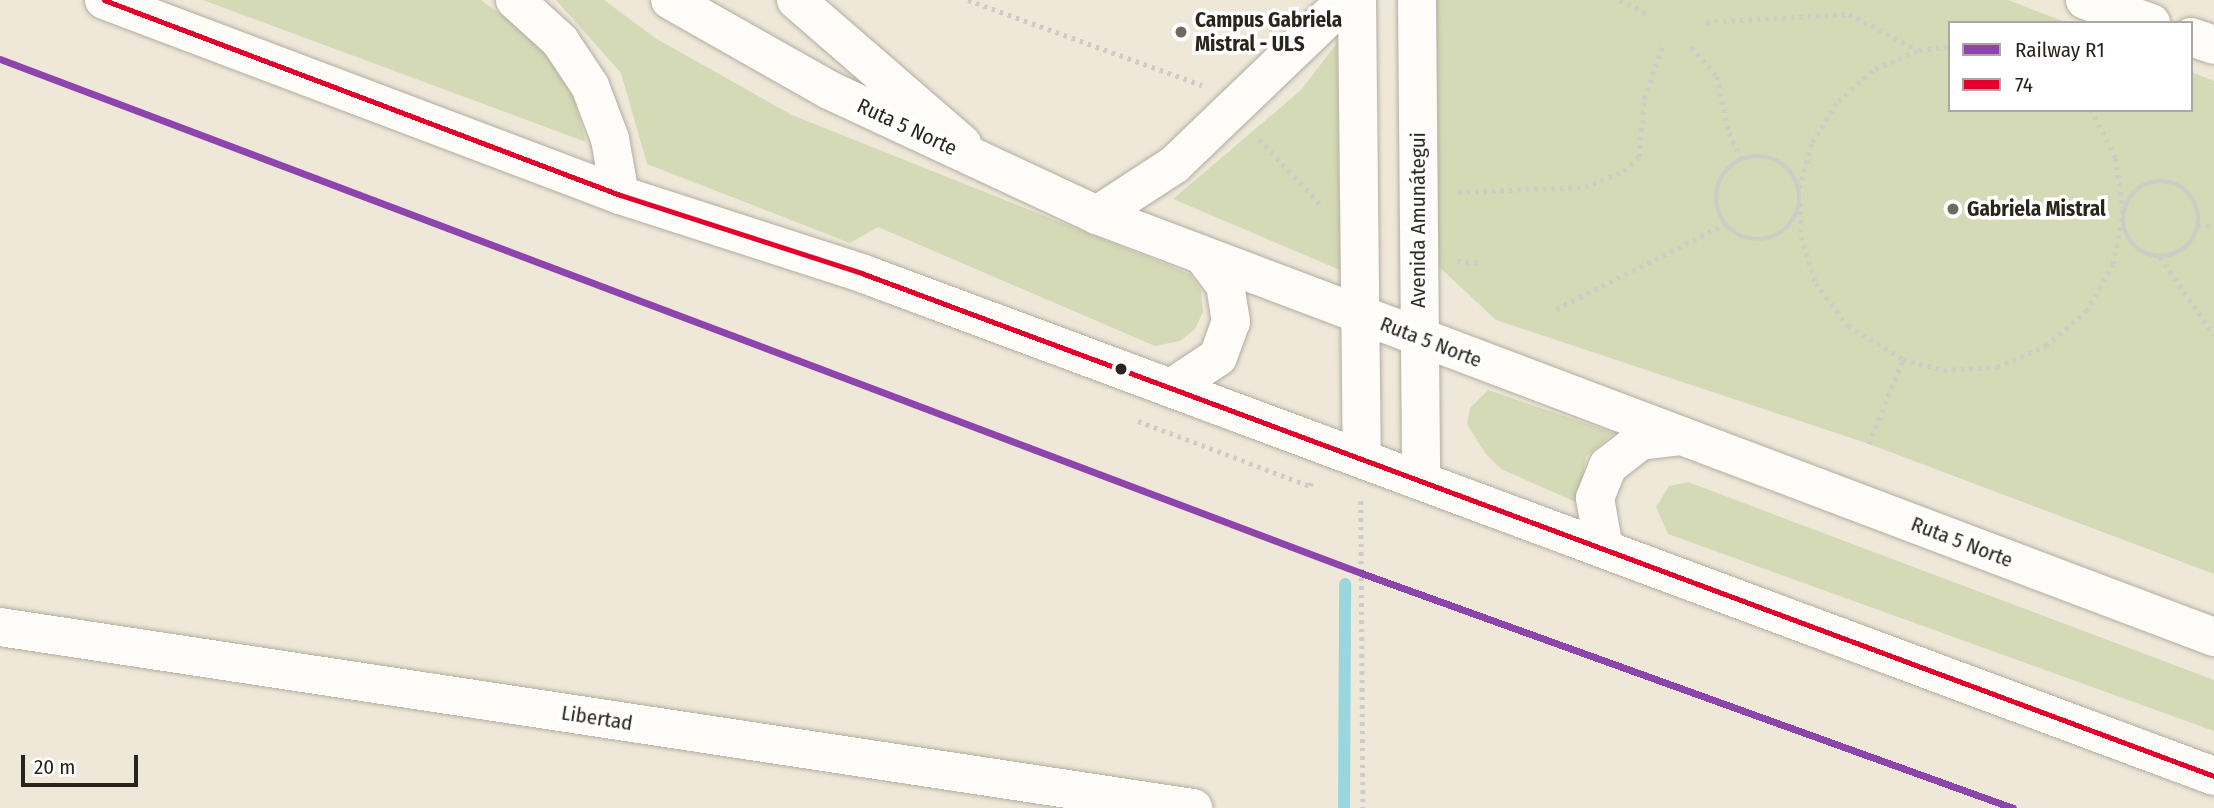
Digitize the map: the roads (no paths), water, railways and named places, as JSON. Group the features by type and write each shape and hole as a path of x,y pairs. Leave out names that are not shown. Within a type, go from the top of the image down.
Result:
{"main road":[{"path":"104,0 620,195 864,274 2214,776"},
{"path":"515,0 560,41 590,86 610,139 620,195"},
{"name":"Ruta 5 Norte","path":"670,0 829,90 1097,215 2214,637"},
{"path":"796,0 994,169"},
{"path":"1097,215 1174,165 1346,0"},
{"path":"1357,0 1362,459"},
{"name":"Avenida Amunátegui","path":"1416,0 1421,481"},
{"path":"2085,0 2145,21"},
{"path":"2193,38 2214,45"},
{"path":"1171,388 1218,358 1231,322 1225,285 1203,256"},
{"path":"1604,549 1595,498 1608,466 1640,441 1680,436"},
{"name":"Libertad","path":"0,627 1194,808"}],"waterway":[{"path":"1344,808 1345,584"}],"rail line":[{"name":"R1","path":"0,59 1361,573 2013,808"}],"place":[{"name":"Campus Gabriela Mistral - ULS","path":"1181,32"},
{"name":"Gabriela Mistral","path":"1953,209"}]}
